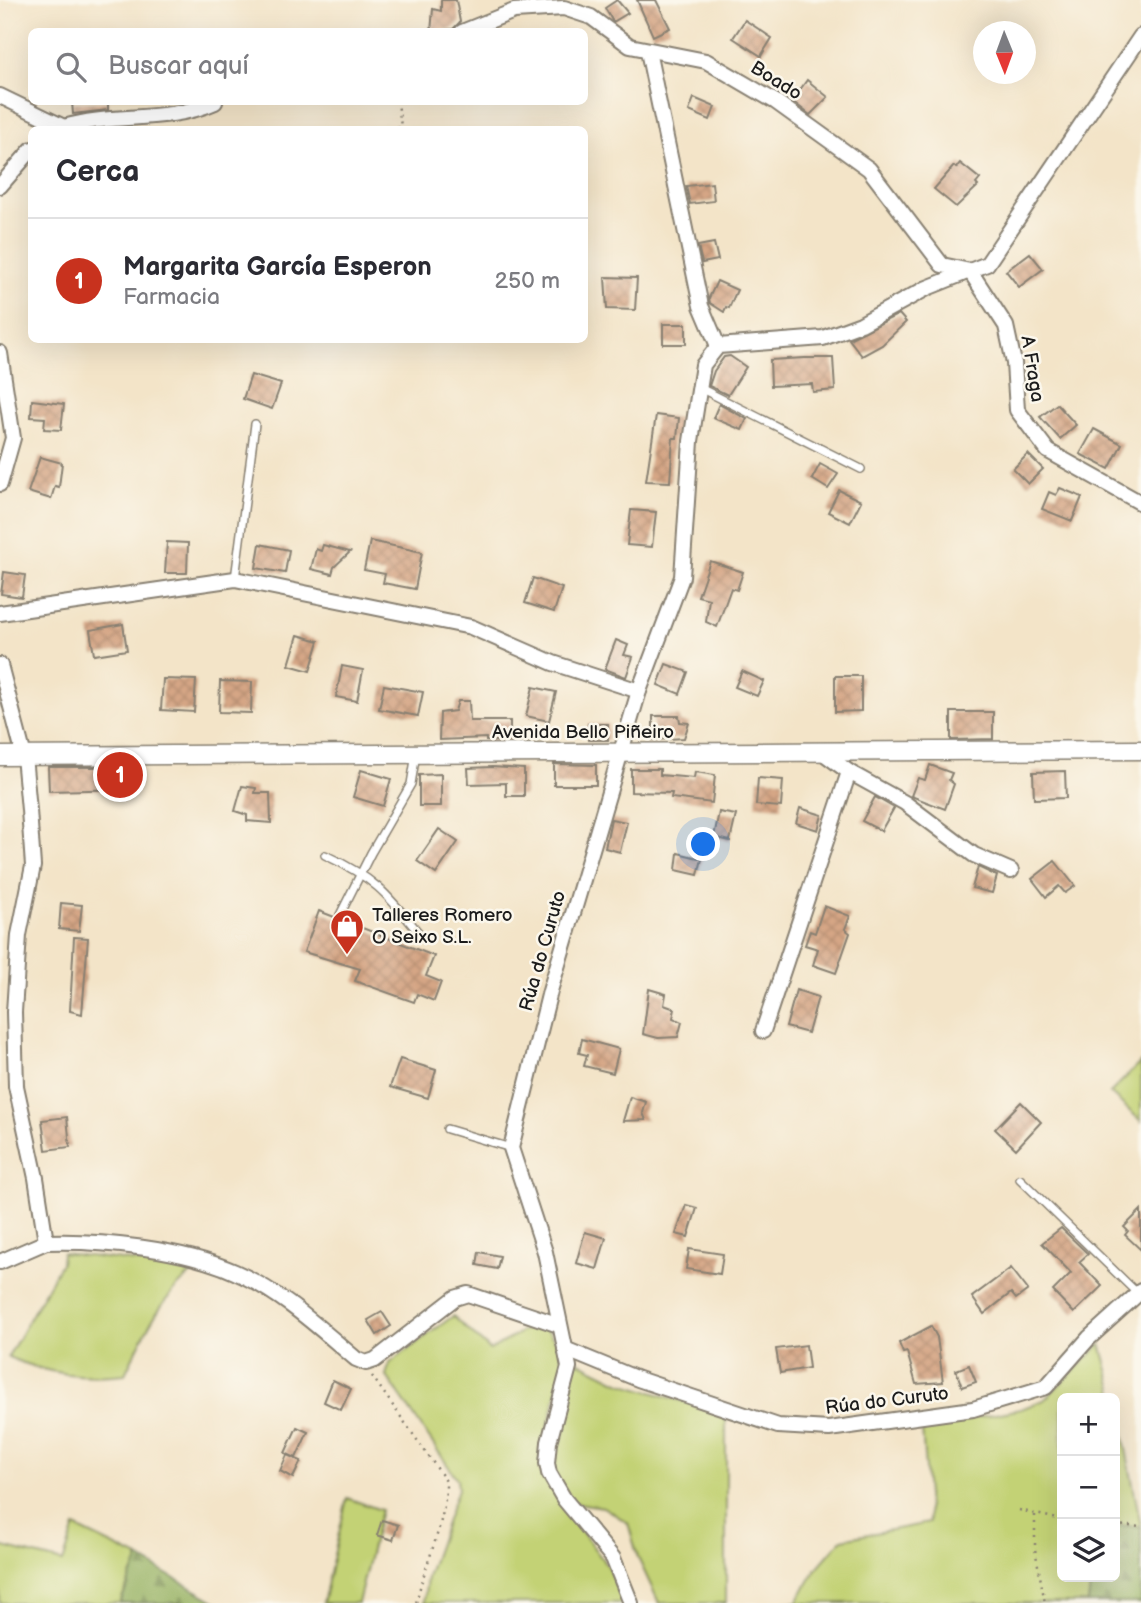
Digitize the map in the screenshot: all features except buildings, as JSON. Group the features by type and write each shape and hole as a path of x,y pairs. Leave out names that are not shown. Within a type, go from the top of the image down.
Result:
{"street":[{"name":"Boado","path":"470,28 511,6 569,4 592,17 629,46 706,61 776,102 869,169 942,265 970,271"},
{"path":"648,51 701,306 718,346 823,338 861,324 927,288 987,264 1141,36"},
{"path":"0,96 58,126"},
{"path":"68,126 84,121 166,117 205,105"},
{"path":"0,186 28,154"},
{"name":"A Fraga","path":"970,271 1006,326 1014,363 1017,410 1048,451 1141,503"},
{"name":"Rúa do Curuto","path":"511,1148 550,991 639,691 681,577 691,441 702,365 718,346"},
{"path":"0,353 13,438 0,484"},
{"path":"0,613 235,579 471,627 553,663 639,691"},
{"path":"0,665 24,756 33,866 19,935 14,1012 16,1086 36,1178 46,1242"},
{"name":"Avenida Bello Piñeiro","path":"0,756 1141,750"},
{"path":"822,752 849,772 905,803 974,855 1011,871"},
{"path":"763,1031 849,772"},
{"path":"511,1148 545,1252 569,1367 549,1442 547,1463 564,1499 612,1558 631,1603"},
{"path":"0,1262 46,1242 151,1251 199,1259 234,1271 291,1304 356,1359 366,1363 375,1360 455,1298 468,1294 559,1325"},
{"name":"Rúa do Curuto","path":"565,1349 638,1378 778,1426 829,1429 973,1409 1046,1387 1089,1338 1139,1292"}],"lane":[{"path":"699,388 861,469"},
{"path":"235,579 255,424"},
{"path":"340,915 411,784 416,754"},
{"path":"326,855 361,872 383,889 423,938"},
{"path":"447,1129 511,1148"},
{"path":"1020,1180 1139,1292"}],"path":[{"path":"398,105 401,126"},
{"path":"366,1363 378,1388 446,1481 447,1498 424,1567 416,1603"},
{"path":"1019,1510 1057,1519"},
{"path":"1035,1515 1035,1549 1045,1603"},
{"path":"1120,1525 1141,1527"}],"green space":[{"path":"1141,1062 1141,1121 1110,1093"},
{"path":"62,1253 197,1269 163,1304 125,1374 65,1374 37,1368 8,1357 61,1263"},
{"path":"453,1316 490,1350 531,1326 547,1330 560,1347 564,1365 544,1443 576,1524 609,1568 623,1603 424,1603 427,1577 458,1489 457,1479 386,1375 390,1363"},
{"path":"1101,1344 1114,1393 1057,1393 1057,1582 1090,1582 1088,1603 774,1603 797,1602 816,1569 842,1539 929,1523 922,1428 1021,1409 1044,1400"},
{"path":"575,1360 621,1383 726,1414 726,1603 659,1603 638,1558 628,1523 603,1507 571,1502 553,1473 551,1459"},
{"path":"1120,1417 1141,1527 1120,1525"},
{"path":"347,1498 381,1510 358,1603 323,1603"},
{"path":"1120,1525 1141,1527 1141,1603 1088,1603 1090,1582 1120,1582"},
{"path":"75,1527 139,1558 120,1603 0,1603 0,1546 63,1562"},
{"path":"139,1558 218,1603 120,1603"}],"place":[{"name":"Margarita García Esperon","path":"120,775"},
{"name":"Talleres Romero O Seixo S.L.","path":"347,956"}]}
